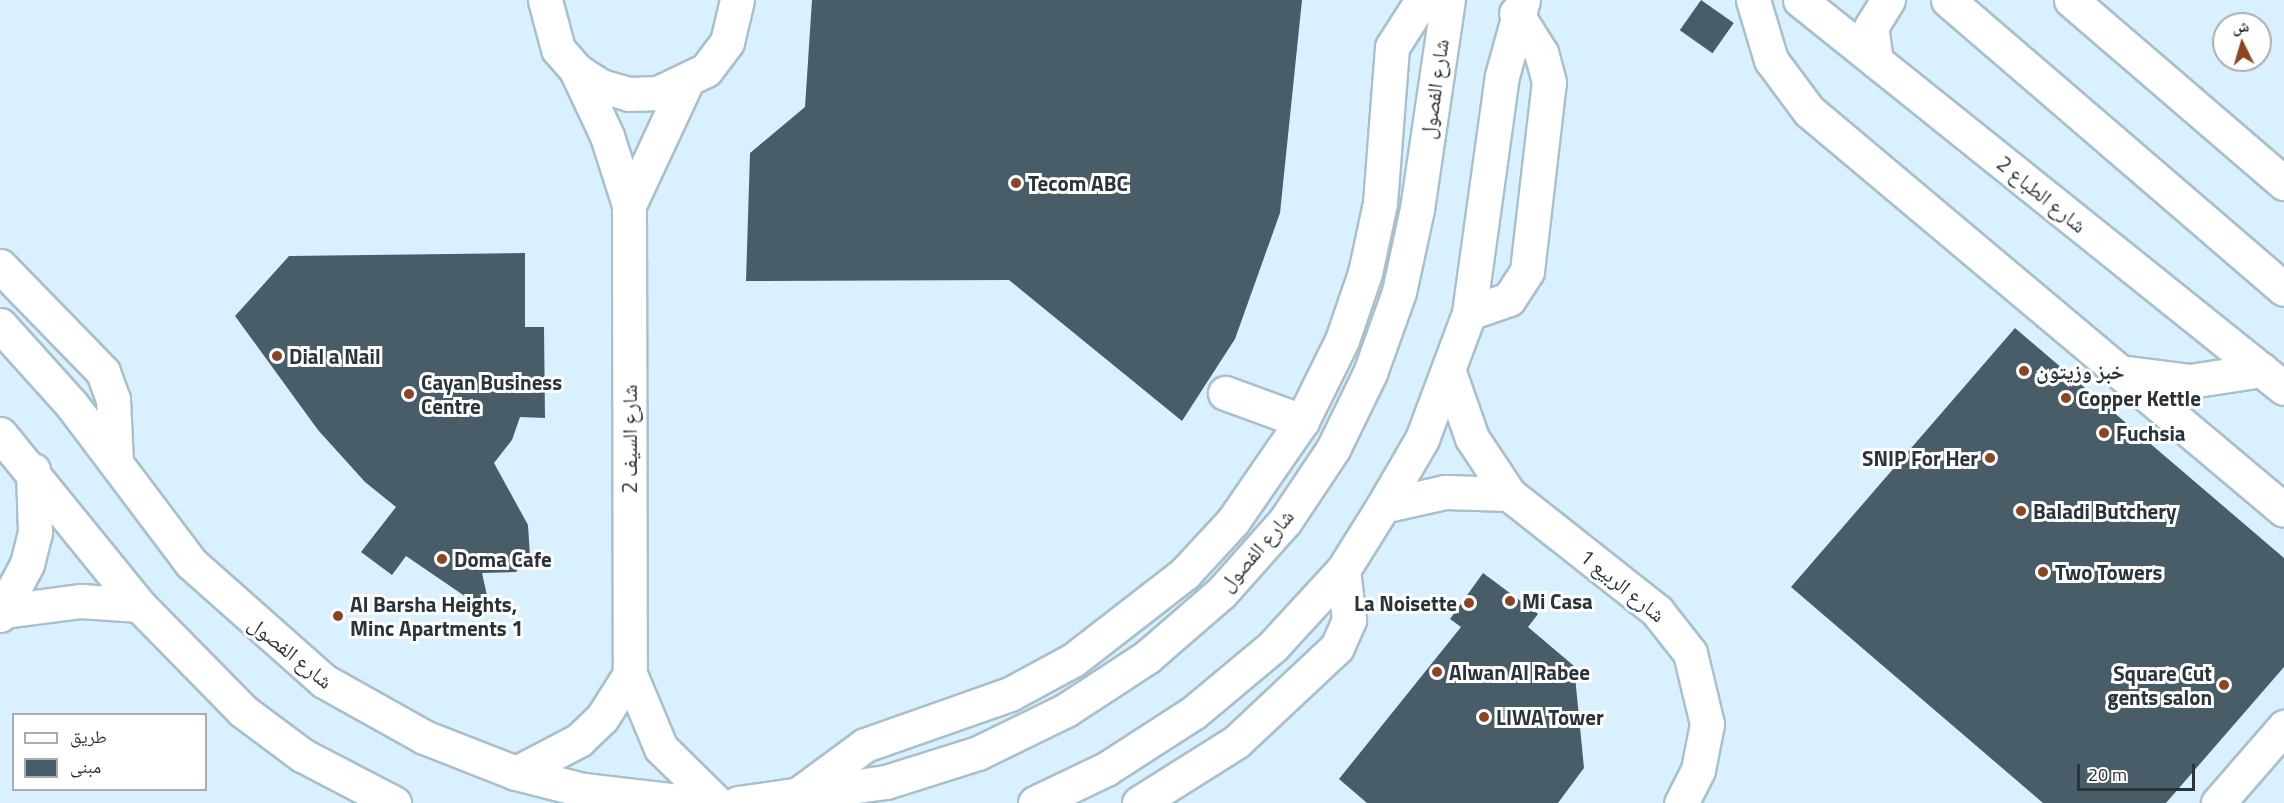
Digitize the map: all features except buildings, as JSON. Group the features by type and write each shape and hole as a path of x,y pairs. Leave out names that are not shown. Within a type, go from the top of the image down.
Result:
{"street":[{"path":"545,0 558,49 576,70 601,86 629,94 658,93 686,83 706,70 727,42 737,0"},
{"path":"790,800 854,750 1010,694 1131,620 1233,521 1302,421 1342,340 1365,273 1380,203 1392,47 1422,0"},
{"name":"شارع الفصول","path":"738,803 790,800 886,782 978,753 1066,710 1147,657 1204,608 1285,521 1333,449 1370,373 1399,292 1418,209 1448,0"},
{"path":"1753,0 1771,60 1809,111 2284,510"},
{"name":"شارع الطباع 2","path":"1800,0 2273,379"},
{"path":"1876,62 1871,27 1888,0"},
{"path":"1948,0 2284,290"},
{"path":"2071,0 2284,183"},
{"path":"1469,313 1509,299 1527,271 1549,82 1541,53 1520,7"},
{"path":"1035,803 1106,769 1193,713 1272,646 1343,570 1383,506 1422,439 1450,375 1469,313 1502,76 1520,7"},
{"name":"شارع السيف 2","path":"576,70 607,136 629,205 630,674 661,748 717,803"},
{"name":"شارع السيف 2","path":"629,205 686,83"},
{"path":"0,266 103,372 113,399 116,463"},
{"name":"شارع الفصول","path":"0,325 116,463 191,563 279,646 373,712 516,773 583,790 695,803"},
{"path":"2118,372 2190,381 2273,379"},
{"name":"شارع الربيع 1","path":"1450,375 1472,438 1509,495 1657,611 1690,653 1707,724 1698,770 1682,803"},
{"path":"1225,393 1302,421"},
{"path":"0,434 33,470 139,605 243,711 302,755 394,803"},
{"path":"2,613 35,533 33,470"},
{"path":"1383,506 1445,492 1509,495"},
{"path":"1138,803 1236,742 1337,647 1349,620 1343,570"},
{"path":"2,613 81,601 139,605"},
{"path":"516,773 579,740 602,718 630,674"},
{"path":"2218,803 2284,727"}],"place":[{"name":"Tecom ABC","path":"1016,183"},
{"name":"Dial a Nail","path":"277,356"},
{"name":"خبز وزيتون","path":"2024,371"},
{"name":"Cayan Business Centre","path":"409,394"},
{"name":"Copper Kettle","path":"2066,398"},
{"name":"Fuchsia","path":"2104,433"},
{"name":"SNIP For Her","path":"1990,458"},
{"name":"Baladi Butchery","path":"2021,511"},
{"name":"Doma Cafe","path":"442,559"},
{"name":"Two Towers","path":"2043,572"},
{"name":"Mi Casa","path":"1510,601"},
{"name":"La Noisette","path":"1469,603"},
{"name":"Al Barsha Heights, Minc Apartments 1","path":"338,616"},
{"name":"Alwan Al Rabee","path":"1437,672"},
{"name":"Square Cut gents salon","path":"2224,685"},
{"name":"LIWA Tower","path":"1484,717"}]}
